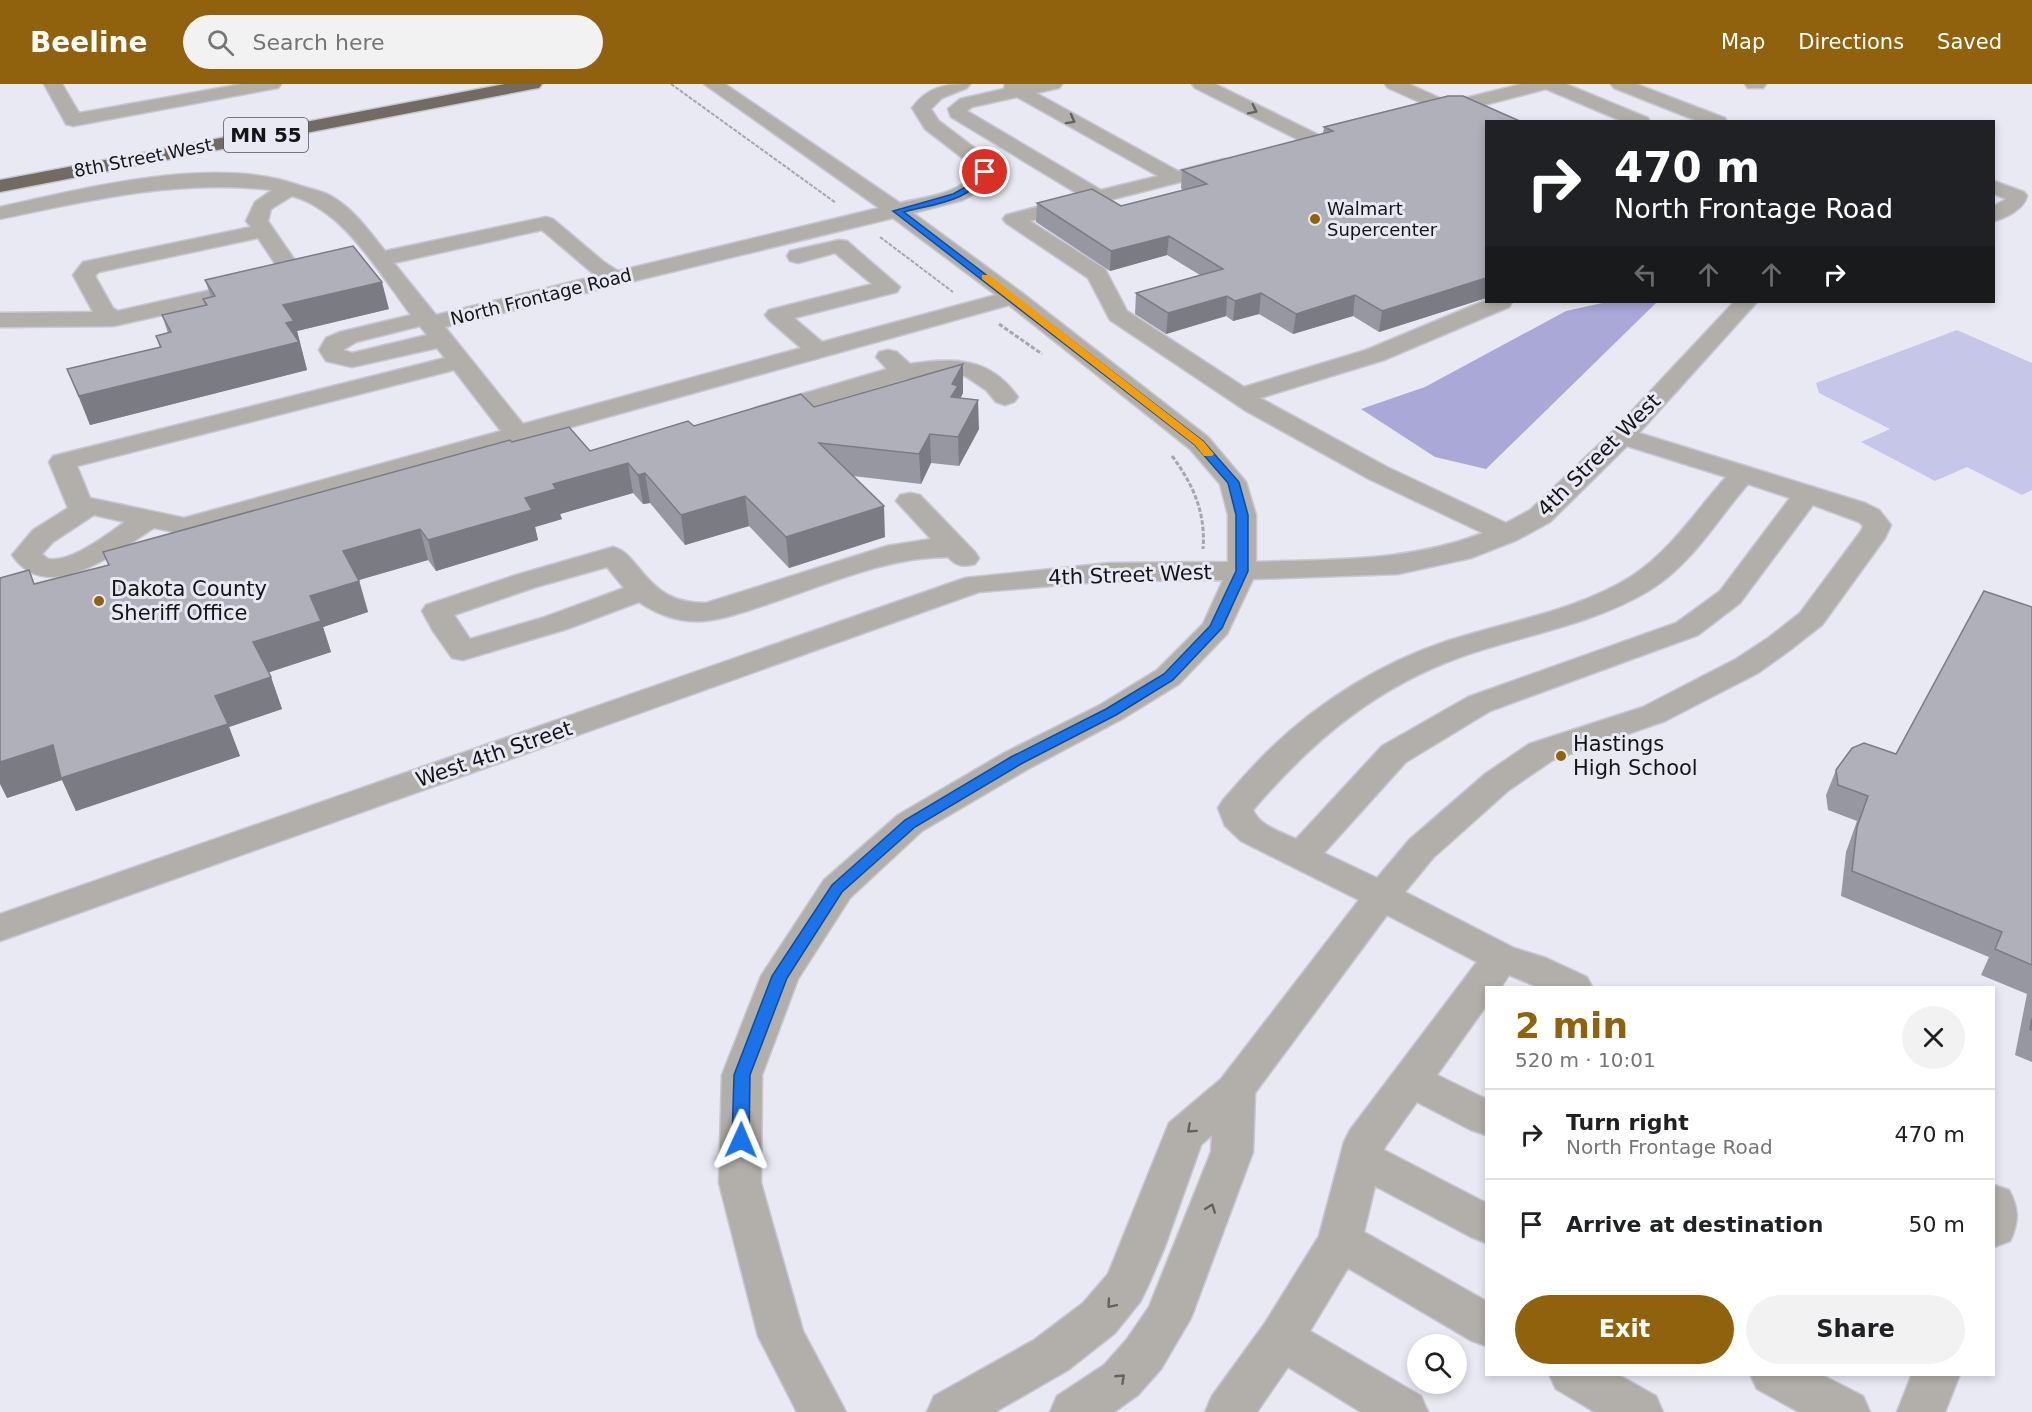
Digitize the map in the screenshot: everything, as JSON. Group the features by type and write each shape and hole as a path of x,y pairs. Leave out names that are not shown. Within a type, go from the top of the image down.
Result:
{"highway":[{"name":"8th Street West","path":"0,171 460,84"},
{"name":"8th Street West","path":"0,186 533,84"}],"street":[{"path":"53,84 73,120 273,84"},
{"path":"713,84 897,211 1013,297 1199,443 1233,482 1242,515 1242,571 1216,628 1168,677 1111,712 1016,760 910,823 837,889 780,976 742,1075 740,1183 781,1336 822,1412"},
{"name":"North Frontage Road","path":"429,321 616,279 956,196 976,185 985,172 977,159 932,125 921,108 936,94 961,84"},
{"path":"1053,84 1014,88 966,103 957,109 958,113 1098,197"},
{"path":"1201,84 1302,143 1332,132"},
{"path":"1394,84 1483,117"},
{"path":"1409,113 1449,105 1509,87 1543,84"},
{"path":"1550,84 1636,120"},
{"path":"1620,84 1713,120"},
{"path":"1644,93 1671,86"},
{"path":"1014,88 1176,178"},
{"path":"1239,162 1013,219 1097,274 1118,315 1255,406 1313,439 1507,534"},
{"path":"0,213 118,189 150,185 223,181 290,188 314,195 337,209 380,259 518,435"},
{"path":"1995,187 2017,196 2016,201 1995,214"},
{"path":"0,320 114,320 296,278 262,231 258,221 262,206 290,188"},
{"path":"380,259 546,223 592,263 616,279"},
{"path":"114,320 104,312 84,275 91,267 262,231"},
{"path":"760,244 782,260 839,246 889,287 777,315 818,351"},
{"path":"429,321 592,263"},
{"path":"460,361 62,462 79,504 185,526 1013,297"},
{"path":"1241,396 1375,355 1499,303"},
{"name":"4th Street West","path":"989,582 1110,572 1242,571 1398,565 1461,552 1507,534 1540,516 1622,436 1745,303"},
{"path":"867,338 904,372"},
{"path":"739,420 904,372 958,366 989,378 1005,397"},
{"path":"951,1412 1051,1355 1099,1318 1124,1288 1142,1249 1184,1135 1235,1090 1420,849 1497,782 1541,752 1654,714 1747,666 1811,619 1875,532 1877,525 1869,516 1855,509 1622,436"},
{"path":"1571,986 1533,968 1501,958 1382,896 1253,833 1237,818 1235,808 1278,760 1331,713 1378,681 1455,648 1556,619 1619,595 1664,566 1743,474"},
{"path":"1301,856 1394,754 1479,704 1687,629 1730,597 1807,494"},
{"path":"910,501 989,582"},
{"path":"89,506 43,536 26,555 31,561 44,568 64,567 87,560 149,519"},
{"path":"642,591 556,623 464,651 448,631 437,611 614,555 642,591 665,606 687,612 706,612 742,603 897,552 923,548 955,548"},
{"name":"West 4th Street","path":"0,928 975,584 989,582"},
{"path":"1488,986 1501,958"},
{"path":"1229,1412 1281,1338 1340,1241 1365,1142 1410,1080 1473,1019 1485,993"},
{"path":"1410,1080 1485,1118"},
{"path":"1074,1412 1121,1380 1144,1354 1168,1318 1232,1152 1235,1090"},
{"path":"1361,1158 1485,1223"},
{"path":"1340,1241 1485,1324"},
{"path":"1281,1338 1404,1412"},
{"path":"1576,1376 1639,1412"},
{"path":"1778,1376 1846,1412"},
{"path":"1921,1412 1935,1376"}],"shaded area":[{"path":"1602,303 1656,303 1486,469 1435,457 1361,409 1425,387 1566,311"},
{"path":"1957,330 2032,363 2032,490 2022,495 1967,467 1935,481 1861,442 1890,429 1819,393 1816,383"}],"building":[{"name":"Walmart Supercenter","path":"1448,96 1463,96 1517,120 1485,120 1485,278 1382,311 1355,295 1296,314 1261,293 1235,301 1227,296 1168,313 1136,293 1223,269 1169,236 1111,251 1037,203 1092,189 1121,206 1207,184 1182,170 1333,131 1324,127"},
{"path":"353,246 382,282 283,305 294,321 286,323 299,342 79,396 67,369 161,347 156,336 171,332 162,315 207,305 203,299 215,296 205,280"},
{"path":"963,364 952,384 958,386 951,397 978,400 958,437 930,434 919,454 819,443 884,506 786,537 745,496 681,515 645,473 638,475 628,463 553,484 556,489 525,498 532,510 428,540 420,529 343,551 359,581 310,596 321,621 253,642 271,677 215,696 228,724 61,778 53,745 0,762 0,578 29,570 34,584 109,565 103,552 510,440 512,442 569,427 590,451 688,421 694,426 801,394 814,407"},
{"path":"1984,591 2032,607 2032,965 1995,949 2002,932 1852,871 1857,827 1868,796 1838,785 1836,770 1852,748 1864,743 1896,754"}],"slow traffic":[{"path":"986,277 1199,443 1208,454"}],"place":[{"name":"Walmart Supercenter","path":"1315,219"},
{"name":"Dakota County Sheriff Office","path":"99,601"},
{"name":"Hastings High School","path":"1561,756"}],"route":[{"path":"741,1140 742,1075 780,976 837,889 910,823 1016,760 1111,712 1168,677 1216,628 1242,571 1242,515 1233,482 1199,443 1013,297 897,211 956,196 976,185 985,172"}]}
